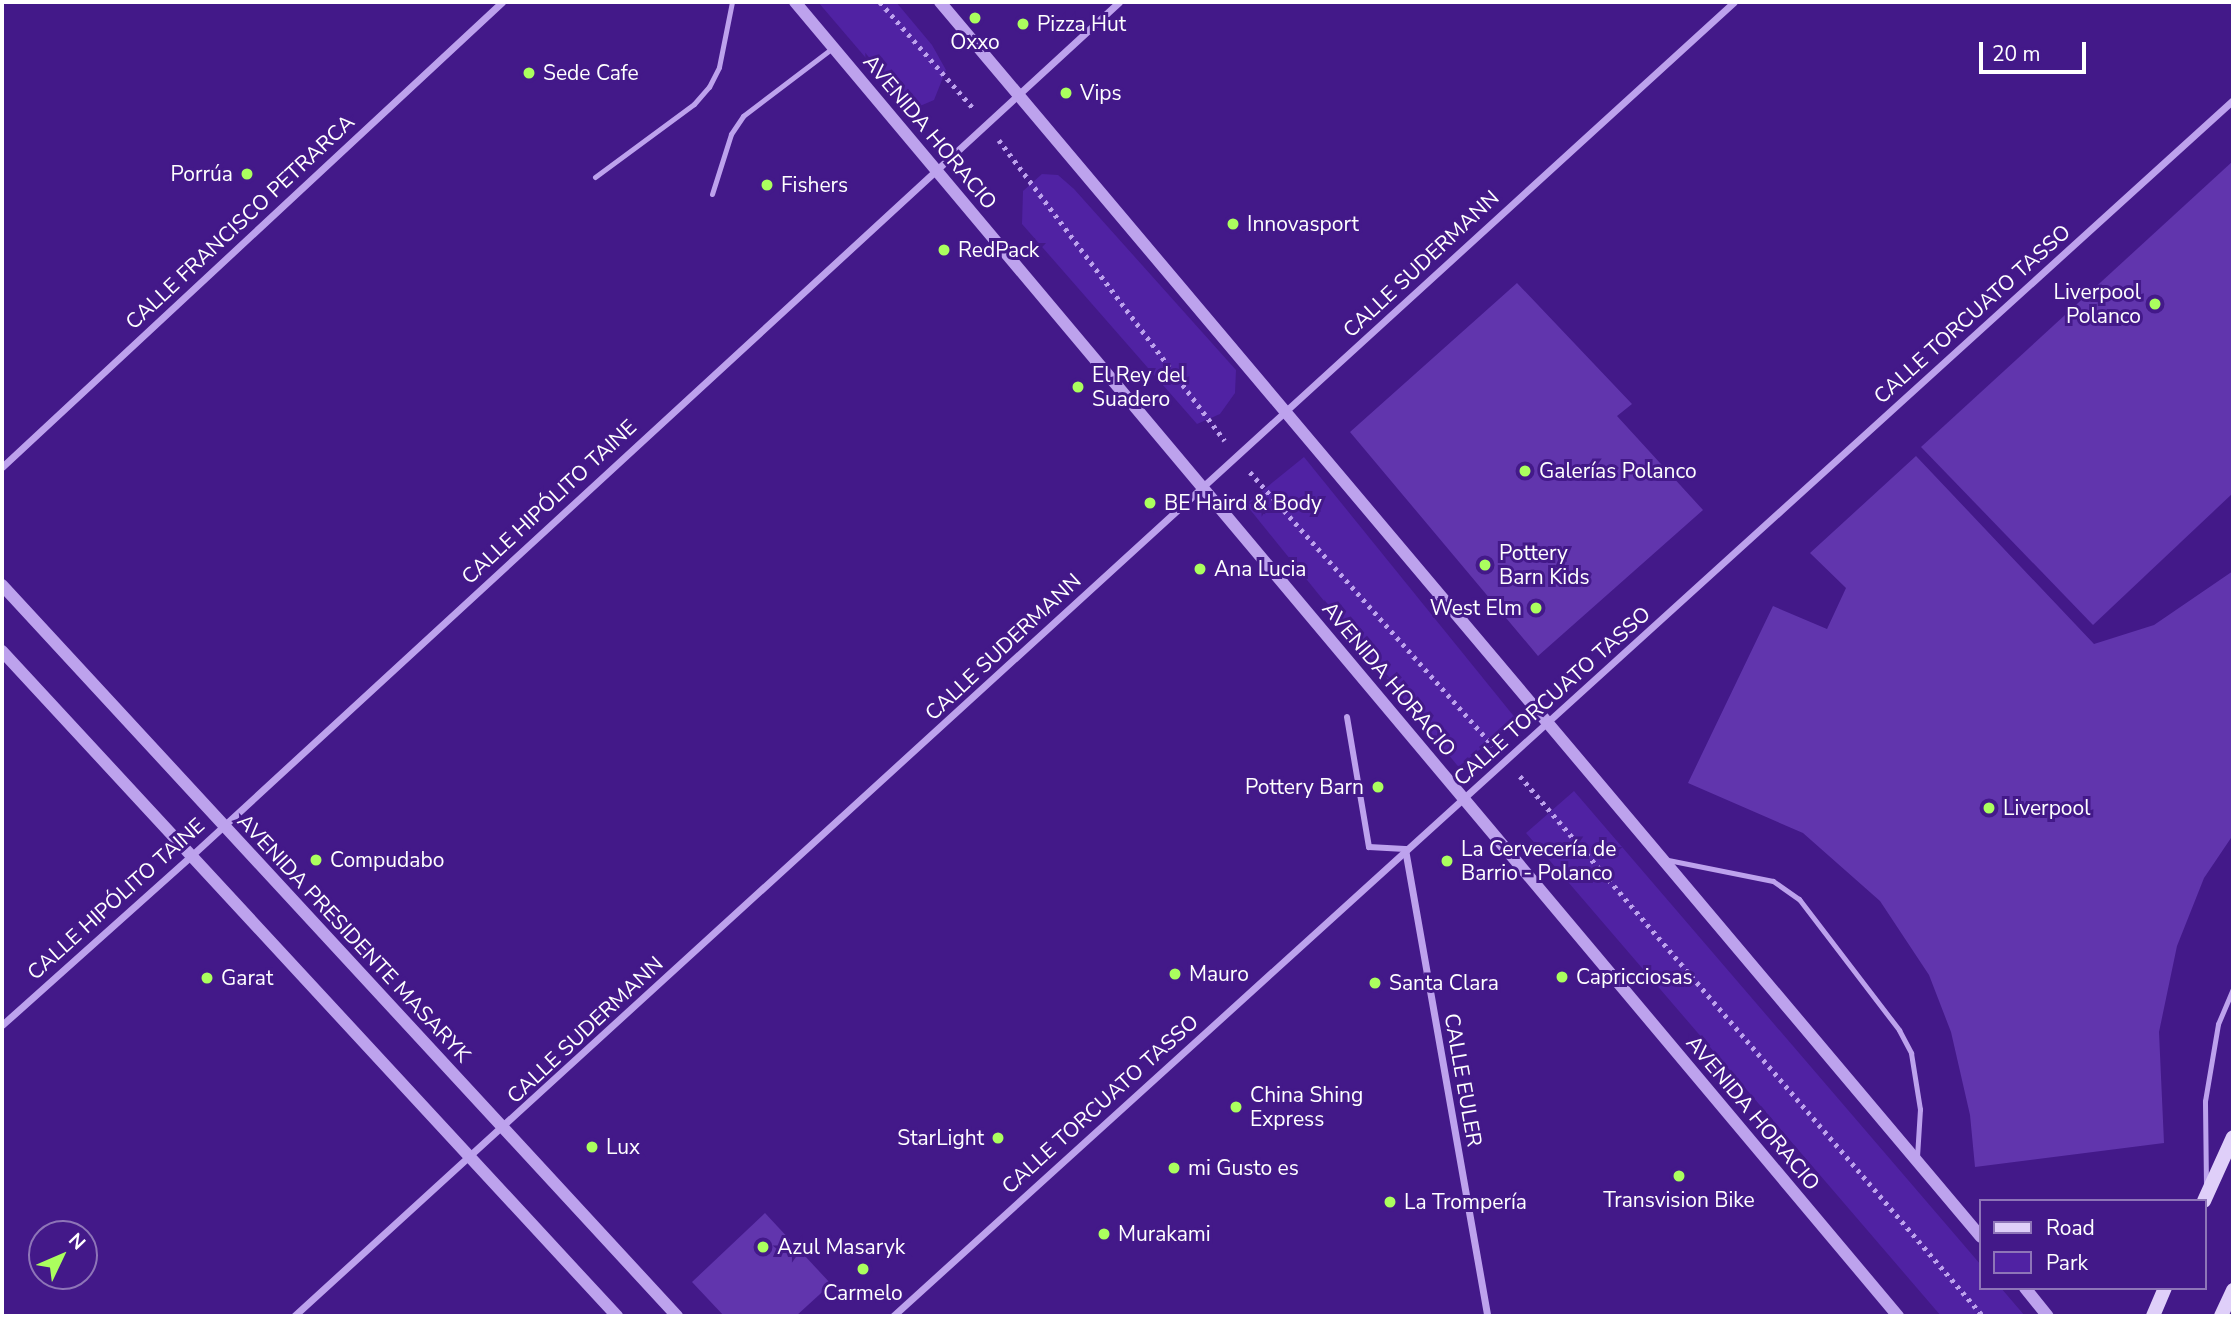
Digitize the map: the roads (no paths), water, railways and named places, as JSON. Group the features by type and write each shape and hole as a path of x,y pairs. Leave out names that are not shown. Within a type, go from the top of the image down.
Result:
{"main road":[{"path":"2205,1198 2233,1137"},
{"path":"2153,1316 2164,1290"},
{"path":"2221,1316 2233,1290"}],"street":[{"name":"CALLE FRANCISCO PETRARCA","path":"2,467 502,2"},
{"name":"AVENIDA HORACIO","path":"795,2 1898,1316"},
{"path":"940,2 1980,1236"},
{"name":"CALLE HIPÓLITO TAINE","path":"2,1025 191,856 1119,2"},
{"name":"CALLE SUDERMANN","path":"294,1316 471,1159 1734,2"},
{"name":"CALLE TORCUATO TASSO","path":"894,1316 1405,849 1464,799 2233,100"},
{"name":"AVENIDA PRESIDENTE MASARYK","path":"2,585 677,1316"},
{"path":"2,651 617,1316"},
{"path":"1347,718 1369,847 1405,849"},
{"name":"CALLE EULER","path":"1405,849 1487,1316"},
{"path":"2027,1290 2048,1316"}],"lane":[{"path":"595,177 694,104 709,87 719,67 732,2"},
{"path":"712,194 731,134 743,116 834,47"},
{"path":"1663,859 1773,881 1799,899 1899,1030 1911,1053 1920,1109 1916,1160"},
{"path":"2205,1198 2204,1101 2218,1024 2233,989"}],"place":[{"name":"Oxxo","path":"975,18"},
{"name":"Pizza Hut","path":"1023,24"},
{"name":"Sede Cafe","path":"529,73"},
{"name":"Vips","path":"1066,93"},
{"name":"Porrúa","path":"247,174"},
{"name":"Fishers","path":"767,185"},
{"name":"Innovasport","path":"1233,224"},
{"name":"RedPack","path":"944,250"},
{"name":"Liverpool Polanco","path":"2155,304"},
{"name":"El Rey del Suadero","path":"1078,387"},
{"name":"Galerías Polanco","path":"1525,471"},
{"name":"BE Haird & Body","path":"1150,503"},
{"name":"Pottery Barn Kids","path":"1485,565"},
{"name":"Ana Lucia","path":"1200,569"},
{"name":"West Elm","path":"1536,608"},
{"name":"Pottery Barn","path":"1378,787"},
{"name":"Liverpool","path":"1989,808"},
{"name":"Compudabo","path":"316,860"},
{"name":"La Cervecería de Barrio - Polanco","path":"1447,861"},
{"name":"Mauro","path":"1175,974"},
{"name":"Capricciosas","path":"1562,977"},
{"name":"Garat","path":"207,978"},
{"name":"Santa Clara","path":"1375,983"},
{"name":"China Shing Express","path":"1236,1107"},
{"name":"StarLight","path":"998,1138"},
{"name":"Lux","path":"592,1147"},
{"name":"mi Gusto es","path":"1174,1168"},
{"name":"Transvision Bike","path":"1679,1176"},
{"name":"La Trompería","path":"1390,1202"},
{"name":"Murakami","path":"1104,1234"},
{"name":"Azul Masaryk","path":"763,1247"},
{"name":"Carmelo","path":"863,1269"}]}
